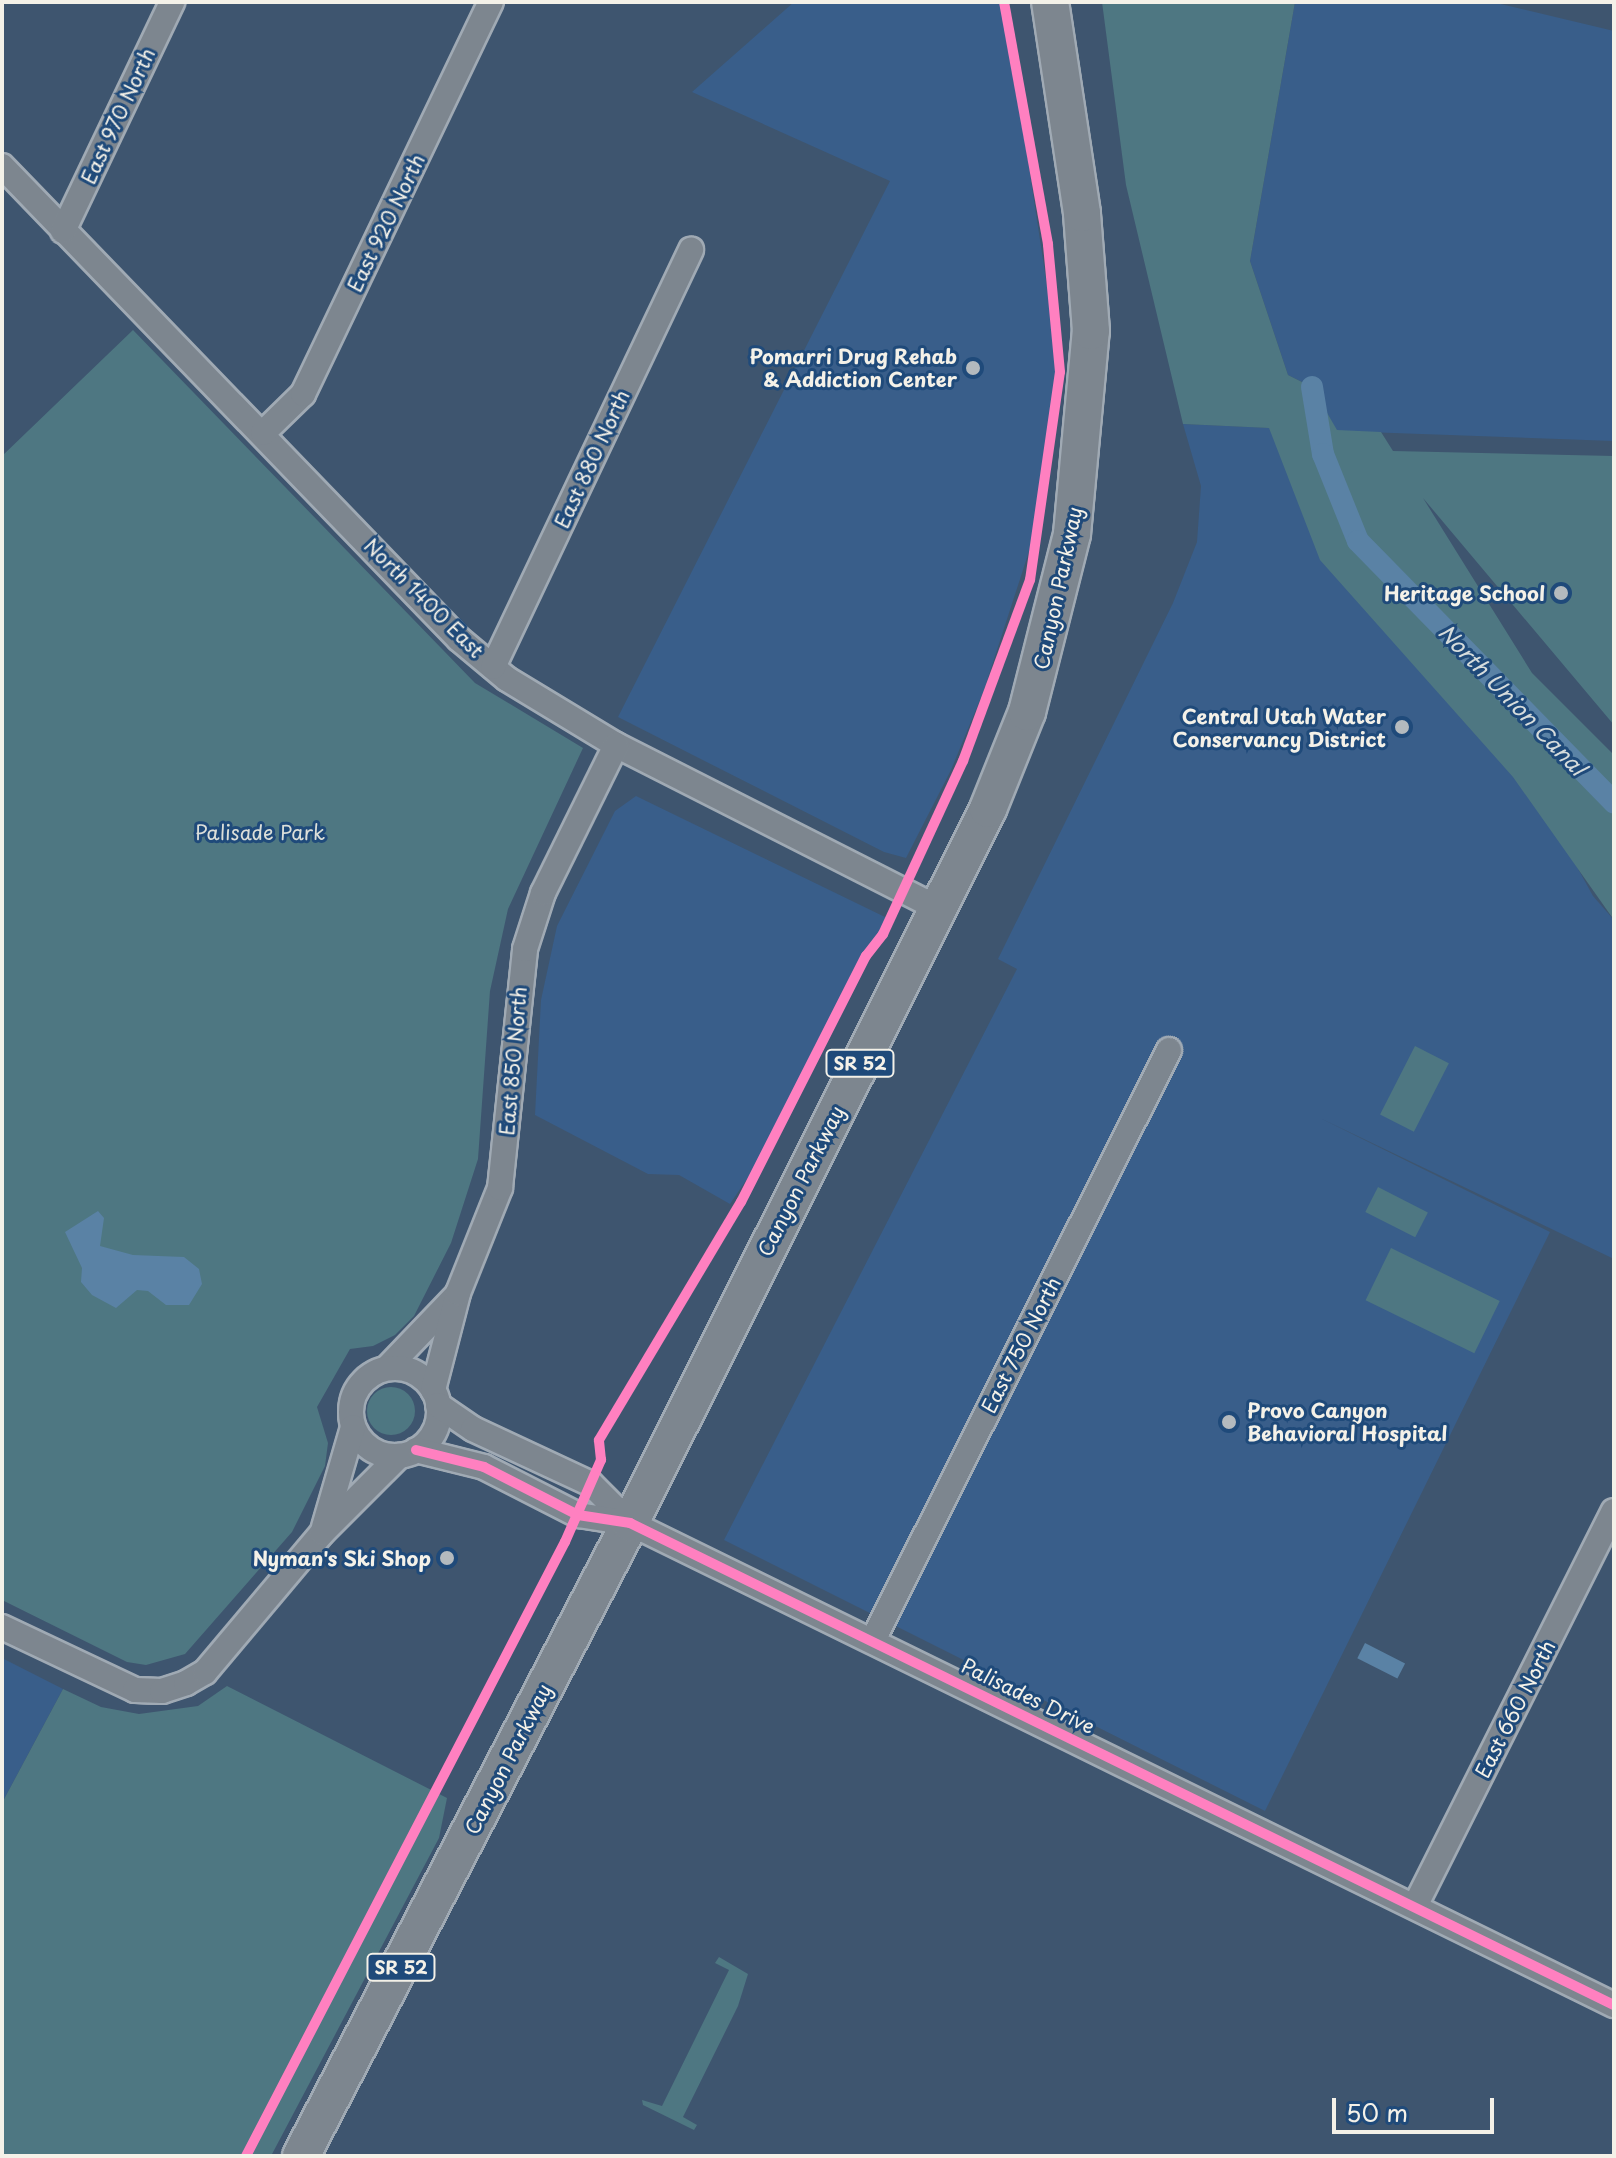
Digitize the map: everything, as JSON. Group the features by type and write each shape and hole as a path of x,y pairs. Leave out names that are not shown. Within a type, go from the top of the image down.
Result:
{"highway":[{"name":"Canyon Parkway","path":"301,2156 630,1523 988,809 1027,712 1059,596 1080,481 1090,294 1050,2"}],"street":[{"name":"East 970 North","path":"63,231 172,2"},
{"name":"East 920 North","path":"263,433 303,394 491,2"},
{"name":"North 1400 East","path":"2,166 459,639 493,667 616,745 937,908"},
{"name":"East 880 North","path":"493,667 691,250"},
{"name":"East 850 North","path":"435,1398 458,1293 500,1188 525,949 543,893 616,745"},
{"name":"East 750 North","path":"873,1640 1169,1050"},
{"name":"East 850 North","path":"387,1368 458,1293"},
{"path":"2,1627 110,1682 162,1691 205,1672 322,1533 434,1431 435,1398 413,1372 387,1368 372,1374 353,1397 353,1427 322,1533"},
{"name":"Palisades Drive","path":"435,1398 473,1429 591,1484 630,1523"},
{"path":"353,1427 371,1449 408,1453"},
{"name":"Palisades Drive","path":"408,1453 484,1467 578,1515 630,1523 1614,2005"},
{"name":"East 660 North","path":"1415,1906 1614,1511"}],"shaded area":[{"path":"794,2 1004,2 1060,372 1034,536 984,690 951,770 906,858 884,852 618,717 890,181 692,92"},
{"path":"1295,2 1492,2 1614,31 1614,441 1338,431 1593,896 1614,920 1614,1259 1320,1118 1550,1232 1265,1811 724,1540 1017,969 998,959 1173,603 1197,542 1201,486 1183,424 1336,431 1312,387 1288,375 1250,261"},
{"path":"636,796 887,918 791,1114 730,1204 679,1175 648,1174 535,1115 541,1000 557,926 615,811"},
{"path":"98,1211 104,1218 100,1246 133,1255 184,1257 199,1269 202,1284 189,1305 166,1305 148,1291 137,1290 116,1308 92,1295 81,1282 82,1268 65,1232"},
{"path":"1365,1643 1405,1663 1397,1679 1357,1658"},
{"path":"2,1658 63,1689 2,1803"}],"green space":[{"path":"1102,2 1295,2 1250,261 1288,375 1312,387 1337,430 1381,432 1393,451 1614,456 1614,725 1423,498 1532,673 1614,755 1614,920 1513,777 1320,560 1269,428 1183,424 1126,185"},
{"name":"Palisade Park","path":"133,330 475,683 583,748 508,909 490,991 478,1159 451,1243 414,1316 395,1335 373,1346 350,1349 317,1407 328,1443 325,1466 292,1532 185,1654 146,1665 127,1662 2,1600 2,456"},
{"path":"1415,1046 1449,1063 1414,1132 1380,1115"},
{"path":"1378,1187 1428,1212 1415,1237 1365,1212"},
{"path":"1391,1248 1500,1301 1474,1353 1366,1300"},
{"path":"391,1387 408,1394 415,1411 408,1428 391,1435 374,1428 367,1411 374,1394"},
{"path":"227,1686 447,1798 439,1838 271,2156 2,2156 2,1803 63,1689 101,1707 139,1714 198,1706"},
{"path":"719,1957 748,1974 738,2006 683,2117 697,2125 694,2130 643,2105 642,2100 662,2106 729,1970 715,1963"}],"waterway":[{"name":"North Union Canal","path":"1312,387 1323,454 1358,541 1614,802"}],"cycle path":[{"path":"246,2156 565,1542 601,1460 599,1440 741,1202 866,956 883,934 963,761 1030,580 1060,372 1048,244 1004,2"},
{"path":"416,1450 484,1467 578,1515 630,1523 1614,2005"}],"place":[{"name":"Pomarri Drug Rehab & Addiction Center","path":"973,368"},
{"name":"Heritage School","path":"1561,593"},
{"name":"Central Utah Water Conservancy District","path":"1402,727"},
{"name":"Provo Canyon Behavioral Hospital","path":"1229,1422"},
{"name":"Nyman's Ski Shop","path":"447,1558"}]}
